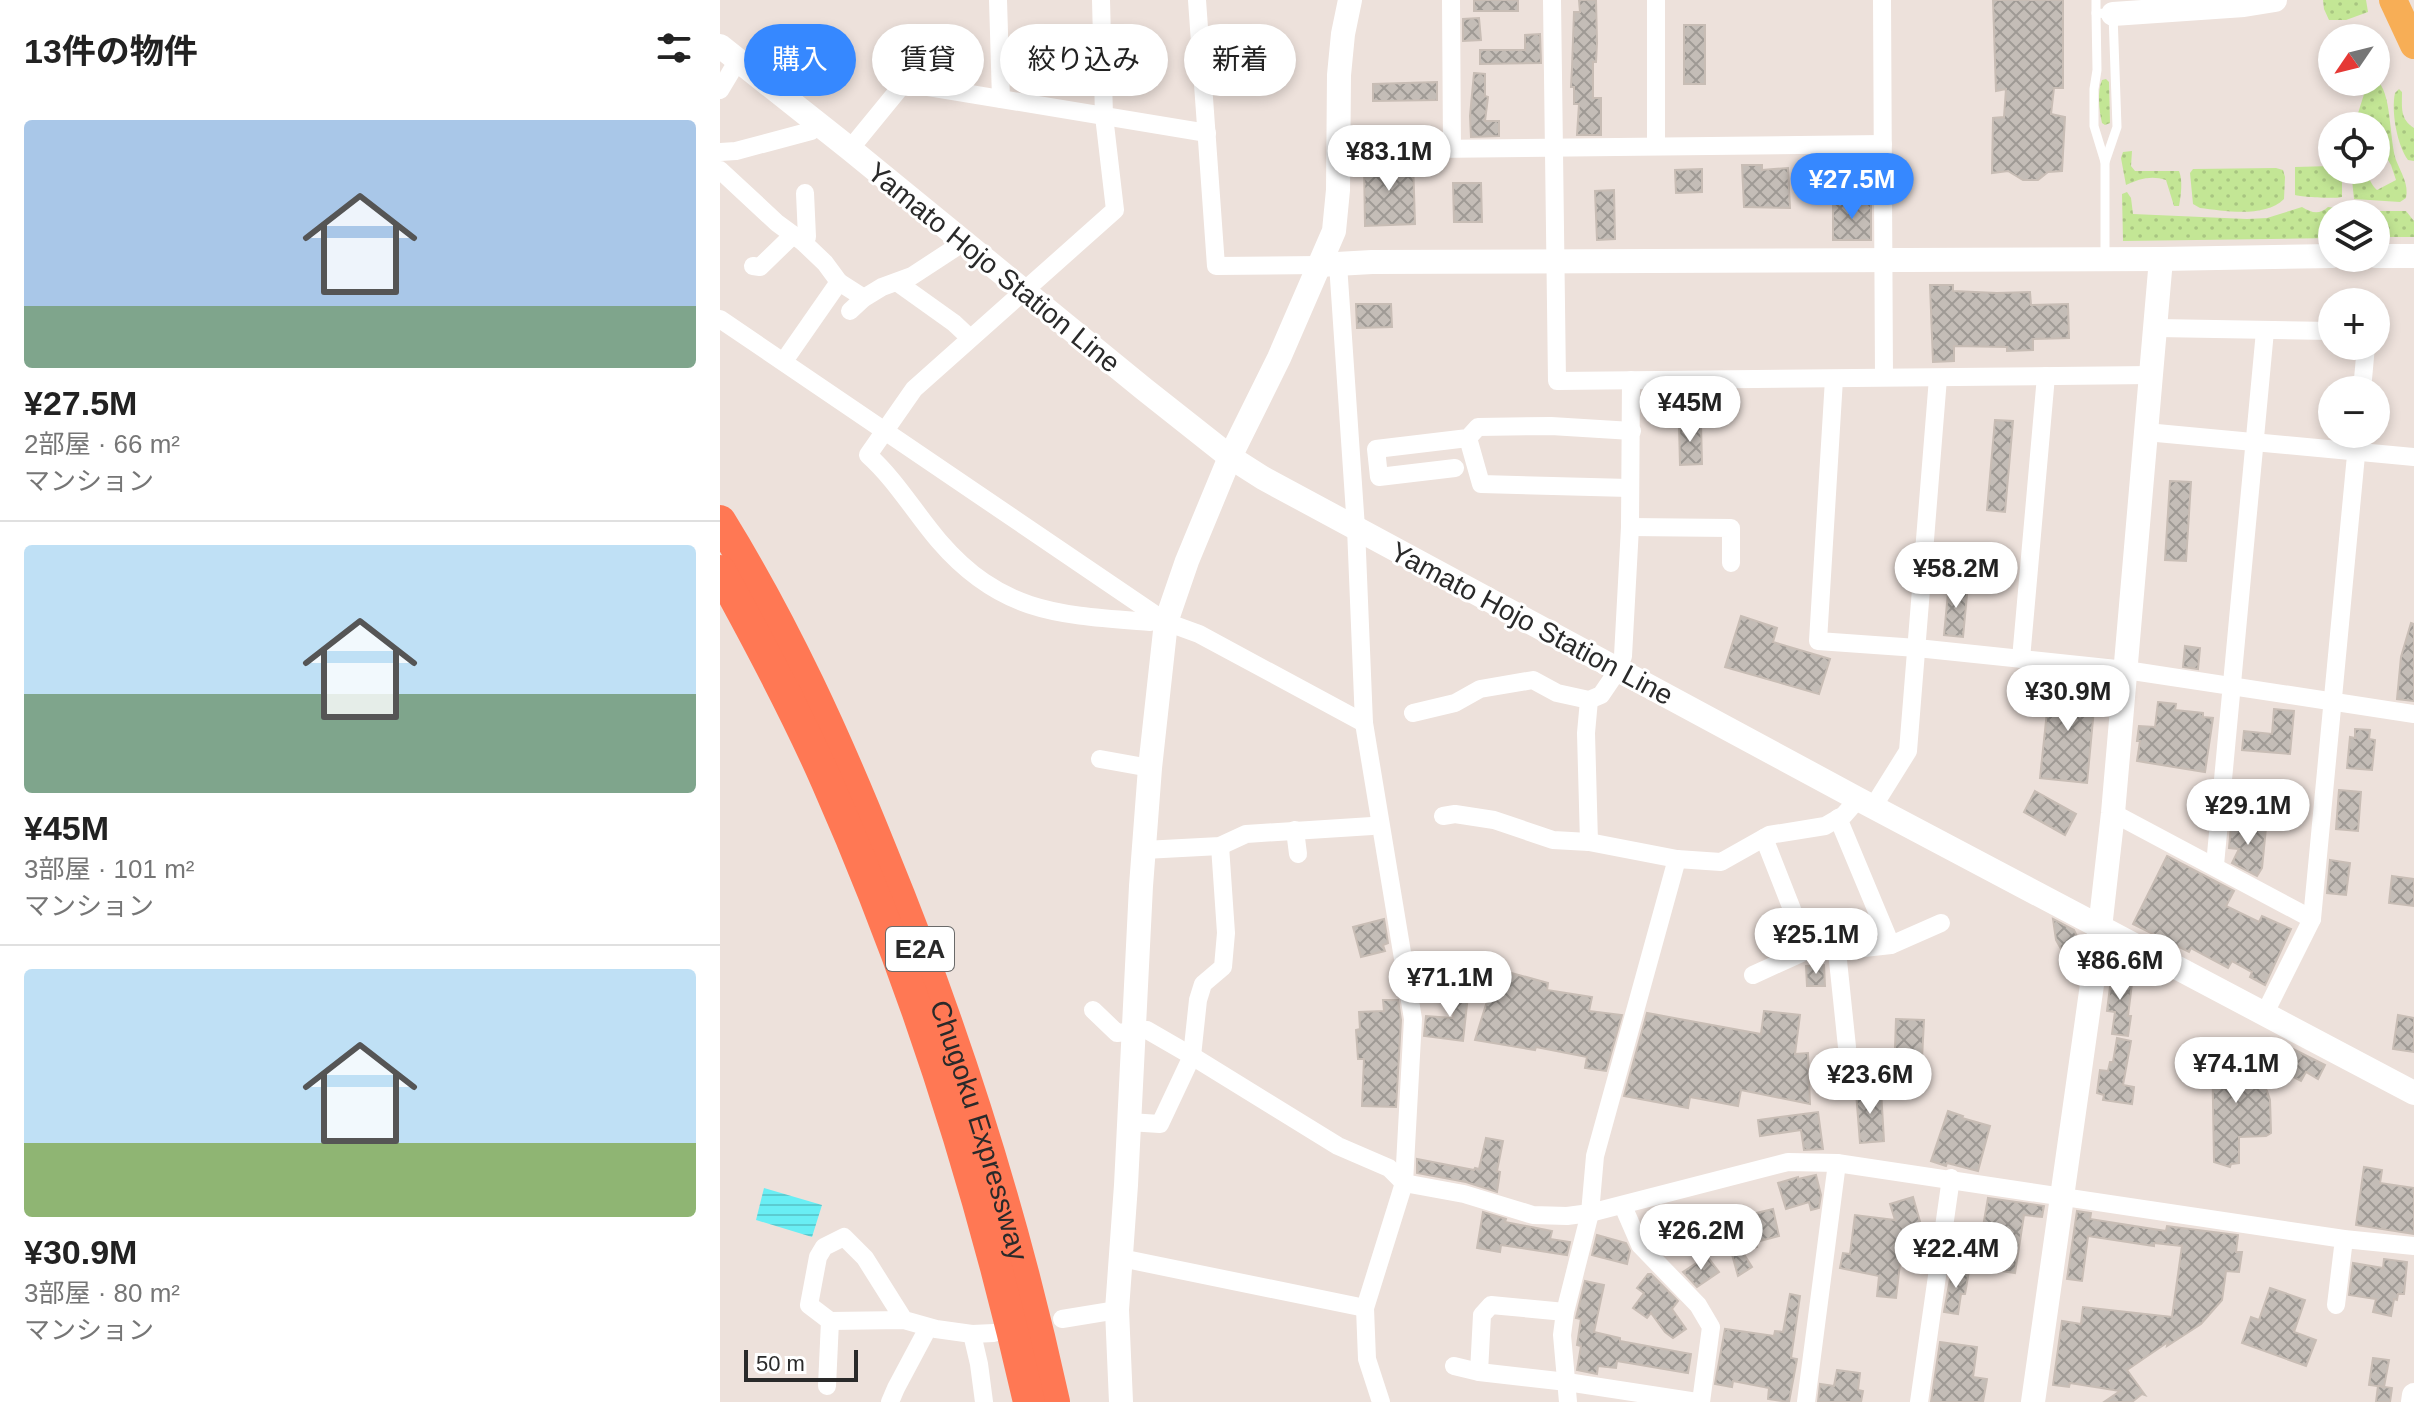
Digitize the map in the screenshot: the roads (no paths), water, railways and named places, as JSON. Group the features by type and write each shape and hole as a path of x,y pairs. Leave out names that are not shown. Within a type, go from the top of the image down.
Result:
{"highway":[{"name":"Chugoku Expressway","path":"720,521 745,561 795,656 849,772 911,923 964,1070 1007,1209 1054,1402"},
{"name":"Chugoku Expressway","path":"720,571 772,666 827,782 889,935 941,1081 984,1218 1029,1402"}],"main road":[{"path":"2393,0 2414,45"}],"street":[{"path":"998,0 1001,99"},
{"path":"1101,0 1104,116 1115,210 914,389 868,455 881,467 940,543 974,576 1008,597 1062,614 1150,622 1160,618"},
{"path":"1197,0 1216,266 1372,262 2105,260 2318,256"},
{"path":"1350,0 1339,75 1338,190 1329,265 1356,528 1364,723 1413,1019 1404,1183 1365,1308 1367,1359 1381,1402"},
{"path":"1451,0 1452,148"},
{"path":"1552,0 1557,381 2152,375"},
{"path":"1656,0 1656,145"},
{"path":"1882,0 1884,377"},
{"path":"2102,9 2244,5 2275,0"},
{"path":"720,90 729,53"},
{"name":"Yamato Hojo Station Line","path":"729,53 1230,457 1263,478 1865,803 2414,1093"},
{"path":"850,149 904,83 1207,133"},
{"path":"720,152 736,151 811,131 819,125"},
{"path":"1337,150 1883,144"},
{"path":"720,170 825,263 857,304 964,242"},
{"path":"753,266 760,267 798,238 807,237 805,193"},
{"path":"2390,256 2414,256"},
{"path":"2033,1402 2100,928 2113,813 2161,259"},
{"path":"1121,1402 1117,1310 1160,618 1230,457 1329,265"},
{"path":"784,361 839,282"},
{"path":"898,283 970,338"},
{"path":"720,319 1160,618 1199,634 1364,723"},
{"path":"2157,328 2318,331"},
{"path":"2215,865 2265,331"},
{"path":"2021,659 2046,376"},
{"path":"1443,816 1479,817 1553,840 1589,842 1677,859 1721,862 1764,838 1825,826 1865,803 1908,751 1938,378"},
{"path":"1834,379 1818,641 2126,670 2414,714"},
{"path":"1413,713 1455,703 1480,689 1533,680 1557,693 1589,700 1601,695 1618,670 1623,656 1630,527 1631,380"},
{"path":"1455,468 1379,477 1376,449 1468,438 1478,427 1551,426 1632,431"},
{"path":"2146,432 2256,443 2318,443"},
{"path":"1468,438 1481,484 1629,488"},
{"path":"2264,1015 2312,919 2357,448"},
{"path":"2377,448 2414,457"},
{"path":"1630,527 1731,528 1731,563"},
{"path":"1589,700 1586,733 1589,842"},
{"path":"1100,759 1150,768"},
{"path":"2113,813 2312,919"},
{"path":"1838,818 1891,945"},
{"path":"1144,850 1220,846 1246,834 1372,826"},
{"path":"1295,830 1298,854"},
{"path":"1764,838 1808,950"},
{"path":"1129,1122 1160,1124 1192,1056 1198,1000 1203,984 1223,967 1226,933 1220,846"},
{"path":"1568,1402 1562,1335 1590,1213 1595,1156 1677,859"},
{"path":"1753,975 1808,950 1837,951 1891,945 1941,923"},
{"path":"1837,951 1847,1047"},
{"path":"1093,1010 1117,1033 1147,1030 1338,1146 1389,1168 1404,1183 1464,1194 1533,1215 1590,1213 1788,1162 1837,1163 2344,1239 2414,1246"},
{"path":"1806,1402 1837,1163"},
{"path":"1919,1402 1951,1178"},
{"path":"1454,1366 1699,1402 1711,1327 1689,1295 1640,1245 1623,1206"},
{"path":"904,1320 865,1258 844,1237 824,1247 818,1257 809,1305 830,1321 904,1320 928,1328 972,1334 994,1333"},
{"path":"2336,1305 2344,1239"},
{"path":"1121,1258 1365,1308"},
{"path":"1479,1372 1482,1315 1491,1305 1565,1312"},
{"path":"1062,1319 1117,1310"},
{"path":"827,1386 830,1321"},
{"path":"890,1402 928,1328"},
{"path":"972,1334 984,1402"},
{"path":"2413,1402 2414,1395"}],"lane":[{"path":"2102,9 2117,127 2105,162"},
{"path":"2102,9 2094,89 2094,126 2105,162 2105,260"}],"water":[{"path":"764,1188 822,1205 812,1237 756,1220"}]}
